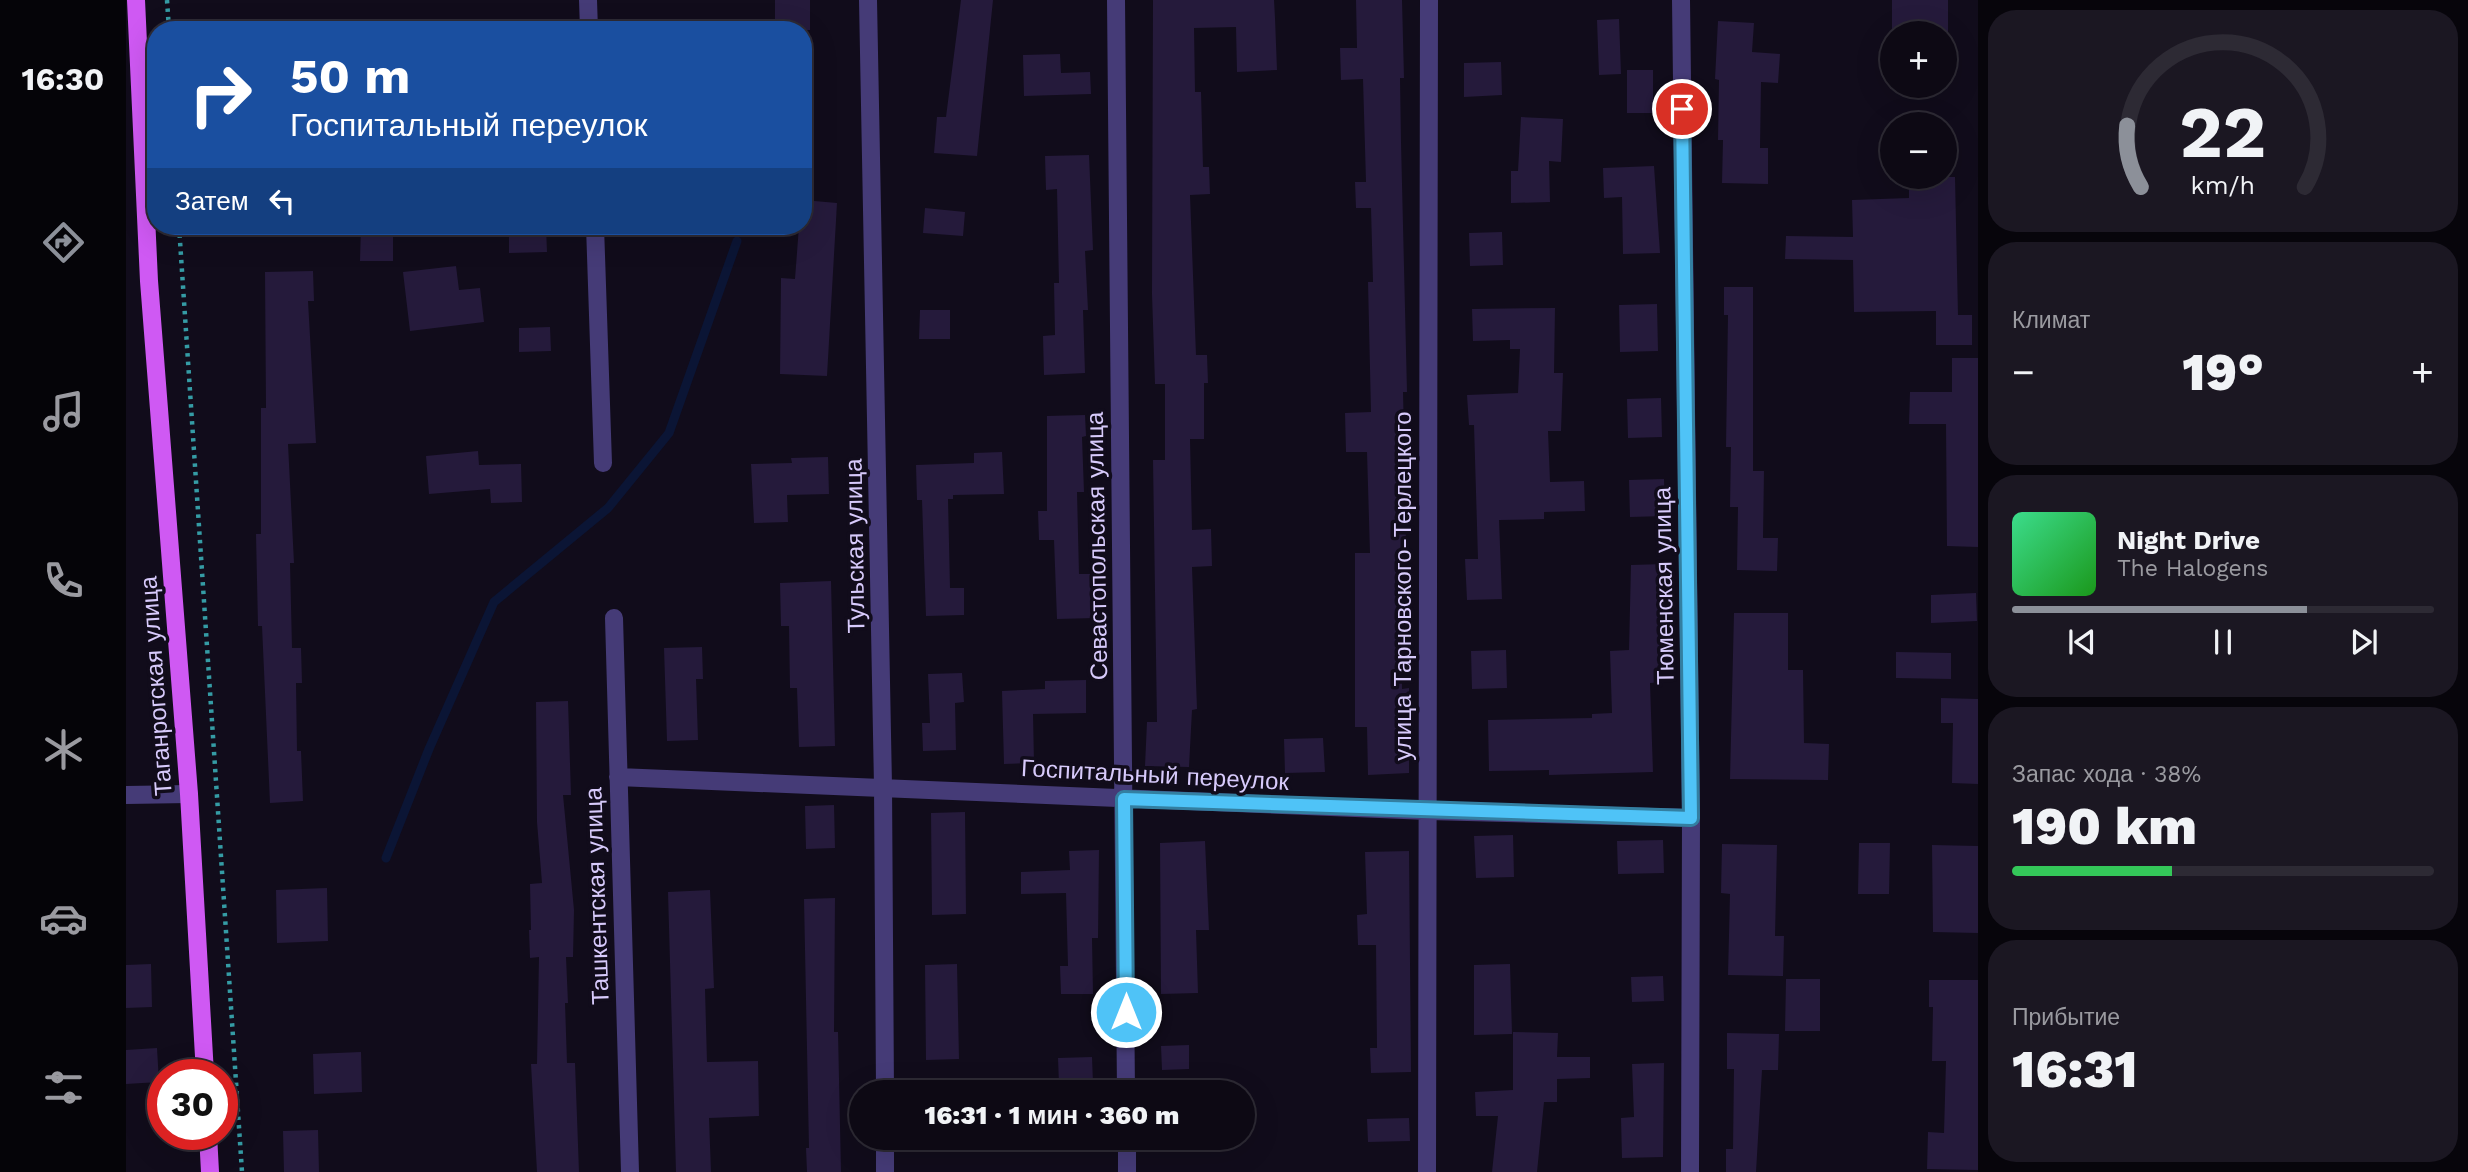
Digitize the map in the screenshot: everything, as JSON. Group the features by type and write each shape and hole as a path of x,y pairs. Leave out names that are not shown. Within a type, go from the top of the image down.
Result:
{"main road":[{"name":"Таганрогская улица","path":"136,0 149,281 189,794 204,1059"},
{"path":"209,1150 210,1172"}],"street":[{"path":"588,0 589,21"},
{"name":"Тульская улица","path":"868,0 883,786 885,1080"},
{"name":"Севастопольская улица","path":"1116,0 1126,1080"},
{"name":"улица Тарновского-Терлецкого","path":"1427,1172 1429,0"},
{"name":"Тюменская улица","path":"1681,0 1691,818 1690,1172"},
{"path":"596,235 603,463"},
{"name":"Ташкентская улица","path":"614,618 630,1172"},
{"name":"Госпитальный переулок","path":"618,777 883,786 1428,811 1691,818"},
{"path":"126,795 189,794"},
{"path":"885,1150 885,1172"},
{"path":"1126,1150 1127,1172"}],"path":[{"path":"167,0 168,21"},
{"path":"180,235 242,1172"}],"building":[{"path":"775,0 810,0 810,21 775,21"},
{"path":"961,0 993,0 977,156 934,153 937,117 946,117"},
{"path":"1153,0 1274,0 1275,18 1277,70 1237,72 1236,27 1194,28 1195,92 1201,92 1203,167 1209,167 1210,194 1190,195 1196,355 1207,355 1208,383 1204,383 1204,439 1190,439 1192,530 1211,529 1212,566 1192,567 1197,709 1192,710 1189,767 1145,766 1147,722 1157,722 1153,460 1165,460 1165,384 1155,384 1152,294"},
{"path":"1356,0 1402,0 1404,78 1400,78 1407,392 1403,392 1405,597 1401,597 1402,689 1409,688 1409,773 1368,775 1367,727 1355,727 1355,553 1370,553 1367,452 1346,452 1345,413 1371,412 1368,282 1373,282 1371,208 1356,208 1355,182 1366,182 1363,79 1341,80 1340,48 1357,48"},
{"path":"1892,0 1948,0 1948,21 1892,21"},
{"path":"1619,19 1621,74 1599,75 1597,20"},
{"path":"1718,21 1754,23 1752,52 1780,54 1778,83 1761,82 1760,148 1768,148 1768,184 1722,183 1723,140 1718,140 1719,80 1715,79"},
{"path":"1060,54 1061,73 1090,72 1091,94 1024,96 1023,55"},
{"path":"1501,62 1502,95 1464,97 1464,63"},
{"path":"1627,70 1653,70 1653,113 1627,113"},
{"path":"1521,117 1563,119 1561,162 1549,161 1550,202 1511,203 1511,171 1518,171"},
{"path":"1089,155 1093,250 1085,251 1088,310 1083,310 1085,373 1044,375 1043,336 1055,335 1054,283 1059,283 1057,189 1046,190 1045,156"},
{"path":"1654,166 1660,253 1623,254 1622,197 1604,198 1603,168"},
{"path":"1909,189 1955,189 1958,315 1972,315 1972,345 1936,345 1936,311 1854,312 1853,260 1785,259 1786,236 1853,237 1852,200 1909,198"},
{"path":"812,201 837,203 827,376 780,374 781,278 795,279 798,235 812,235"},
{"path":"925,208 965,212 963,236 923,233"},
{"path":"1502,232 1503,265 1470,266 1469,233"},
{"path":"361,235 393,235 393,261 360,261"},
{"path":"509,235 546,235 547,252 509,253"},
{"path":"456,266 459,290 480,288 484,322 410,331 403,272"},
{"path":"313,271 314,301 308,301 316,443 288,444 294,563 290,563 292,648 301,648 302,683 296,683 297,751 301,751 303,801 270,803 262,626 258,626 256,534 261,534 261,408 266,408 265,272"},
{"path":"1724,287 1753,287 1753,471 1764,471 1763,538 1778,538 1777,571 1737,570 1738,507 1730,507 1731,447 1726,447 1728,315 1724,315"},
{"path":"1657,304 1658,351 1620,352 1619,305"},
{"path":"1555,308 1554,373 1563,373 1561,431 1548,431 1550,482 1584,481 1585,511 1544,512 1544,519 1499,520 1502,599 1467,600 1465,559 1478,559 1474,425 1469,425 1467,395 1518,393 1520,349 1510,349 1510,340 1473,341 1472,309"},
{"path":"920,310 950,310 950,339 919,339"},
{"path":"550,327 551,351 519,352 519,328"},
{"path":"1952,358 1978,358 1978,547 1947,546 1946,424 1909,424 1910,392 1952,392"},
{"path":"1661,398 1662,437 1628,438 1627,399"},
{"path":"1085,415 1086,436 1082,437 1084,492 1077,492 1079,574 1094,574 1095,618 1057,619 1054,540 1039,540 1038,511 1047,511 1047,416"},
{"path":"478,451 479,465 521,464 522,502 491,503 490,489 429,494 426,456"},
{"path":"1002,452 1004,494 953,495 953,499 948,499 950,588 964,588 964,615 926,616 922,500 917,500 916,465 974,463 974,453"},
{"path":"828,457 829,494 787,495 788,522 754,523 751,464 792,463 791,458"},
{"path":"1664,479 1665,516 1630,517 1629,480"},
{"path":"1664,564 1665,682 1650,683 1653,772 1549,775 1549,770 1489,771 1488,720 1592,718 1592,714 1612,713 1610,651 1629,650 1631,565"},
{"path":"831,581 835,746 799,747 797,688 790,688 789,626 781,626 780,583"},
{"path":"1976,593 1977,621 1931,623 1931,595"},
{"path":"1734,613 1788,613 1788,670 1803,670 1804,743 1829,744 1828,780 1730,779"},
{"path":"702,647 703,679 696,679 698,740 667,741 664,648"},
{"path":"1506,650 1507,688 1472,689 1471,651"},
{"path":"1896,652 1951,653 1951,679 1896,678"},
{"path":"962,673 964,702 955,703 956,750 923,751 922,723 930,723 928,674"},
{"path":"1086,680 1086,713 1033,714 1034,763 1004,764 1002,691 1045,689 1045,681"},
{"path":"1941,698 1978,699 1978,784 1952,783 1953,723 1941,723"},
{"path":"568,701 571,795 563,795 574,910 573,957 566,957 568,1003 565,1003 567,1063 575,1063 579,1172 537,1172 531,1064 537,1064 539,957 530,958 529,930 530,884 542,883 537,822 536,702"},
{"path":"1323,738 1325,772 1285,773 1284,739"},
{"path":"834,805 835,848 806,849 805,806"},
{"path":"965,812 966,914 932,915 931,813"},
{"path":"1513,835 1514,877 1476,878 1474,836"},
{"path":"1663,840 1664,873 1618,874 1617,841"},
{"path":"1205,841 1209,930 1196,930 1198,993 1161,994 1160,843"},
{"path":"1859,843 1890,843 1889,894 1858,894"},
{"path":"1722,844 1777,845 1775,936 1784,936 1783,976 1728,975 1730,894 1721,893"},
{"path":"1932,845 1978,846 1978,933 1933,932"},
{"path":"1099,850 1098,938 1092,938 1093,994 1061,994 1060,966 1068,966 1066,893 1021,894 1021,872 1070,870 1069,851"},
{"path":"1409,851 1411,1072 1371,1073 1370,1048 1377,1048 1376,945 1358,945 1357,915 1367,914 1365,852"},
{"path":"327,888 328,941 277,943 276,890"},
{"path":"710,890 714,988 705,989 707,1062 758,1061 759,1116 709,1118 711,1172 676,1172 668,892"},
{"path":"835,898 834,1032 838,1032 841,1172 807,1172 806,1148 809,1148 804,899"},
{"path":"151,964 152,1007 126,1008 126,965"},
{"path":"957,964 959,1059 926,1060 925,965"},
{"path":"1510,964 1512,1034 1474,1035 1474,965"},
{"path":"1663,976 1664,1001 1632,1002 1631,977"},
{"path":"1786,979 1820,979 1820,1031 1785,1031"},
{"path":"1929,980 1978,980 1978,1170 1927,1169 1928,1132 1944,1133 1946,1061 1932,1061 1933,1007 1929,1007"},
{"path":"1513,1032 1558,1033 1557,1057 1590,1057 1590,1078 1557,1079 1557,1102 1544,1102 1537,1172 1492,1172 1498,1116 1476,1116 1475,1092 1513,1090"},
{"path":"1727,1033 1779,1034 1778,1070 1762,1070 1756,1172 1726,1172 1726,1149 1733,1149 1734,1069 1727,1069"},
{"path":"1189,1045 1189,1069 1162,1070 1161,1046"},
{"path":"157,1048 158,1059 147,1059 147,1083 126,1084 126,1050"},
{"path":"361,1052 362,1092 314,1094 313,1054"},
{"path":"1092,1057 1093,1080 1059,1080 1058,1058"},
{"path":"1664,1063 1663,1157 1622,1158 1621,1118 1634,1117 1632,1064"},
{"path":"1409,1118 1410,1141 1368,1142 1367,1119"},
{"path":"318,1130 319,1172 284,1172 283,1131"}],"waterway":[{"path":"386,858 429,749 494,602 608,508 669,433 737,241"}],"route":[{"path":"1126,1012 1124,799 1691,818 1682,109"}]}
